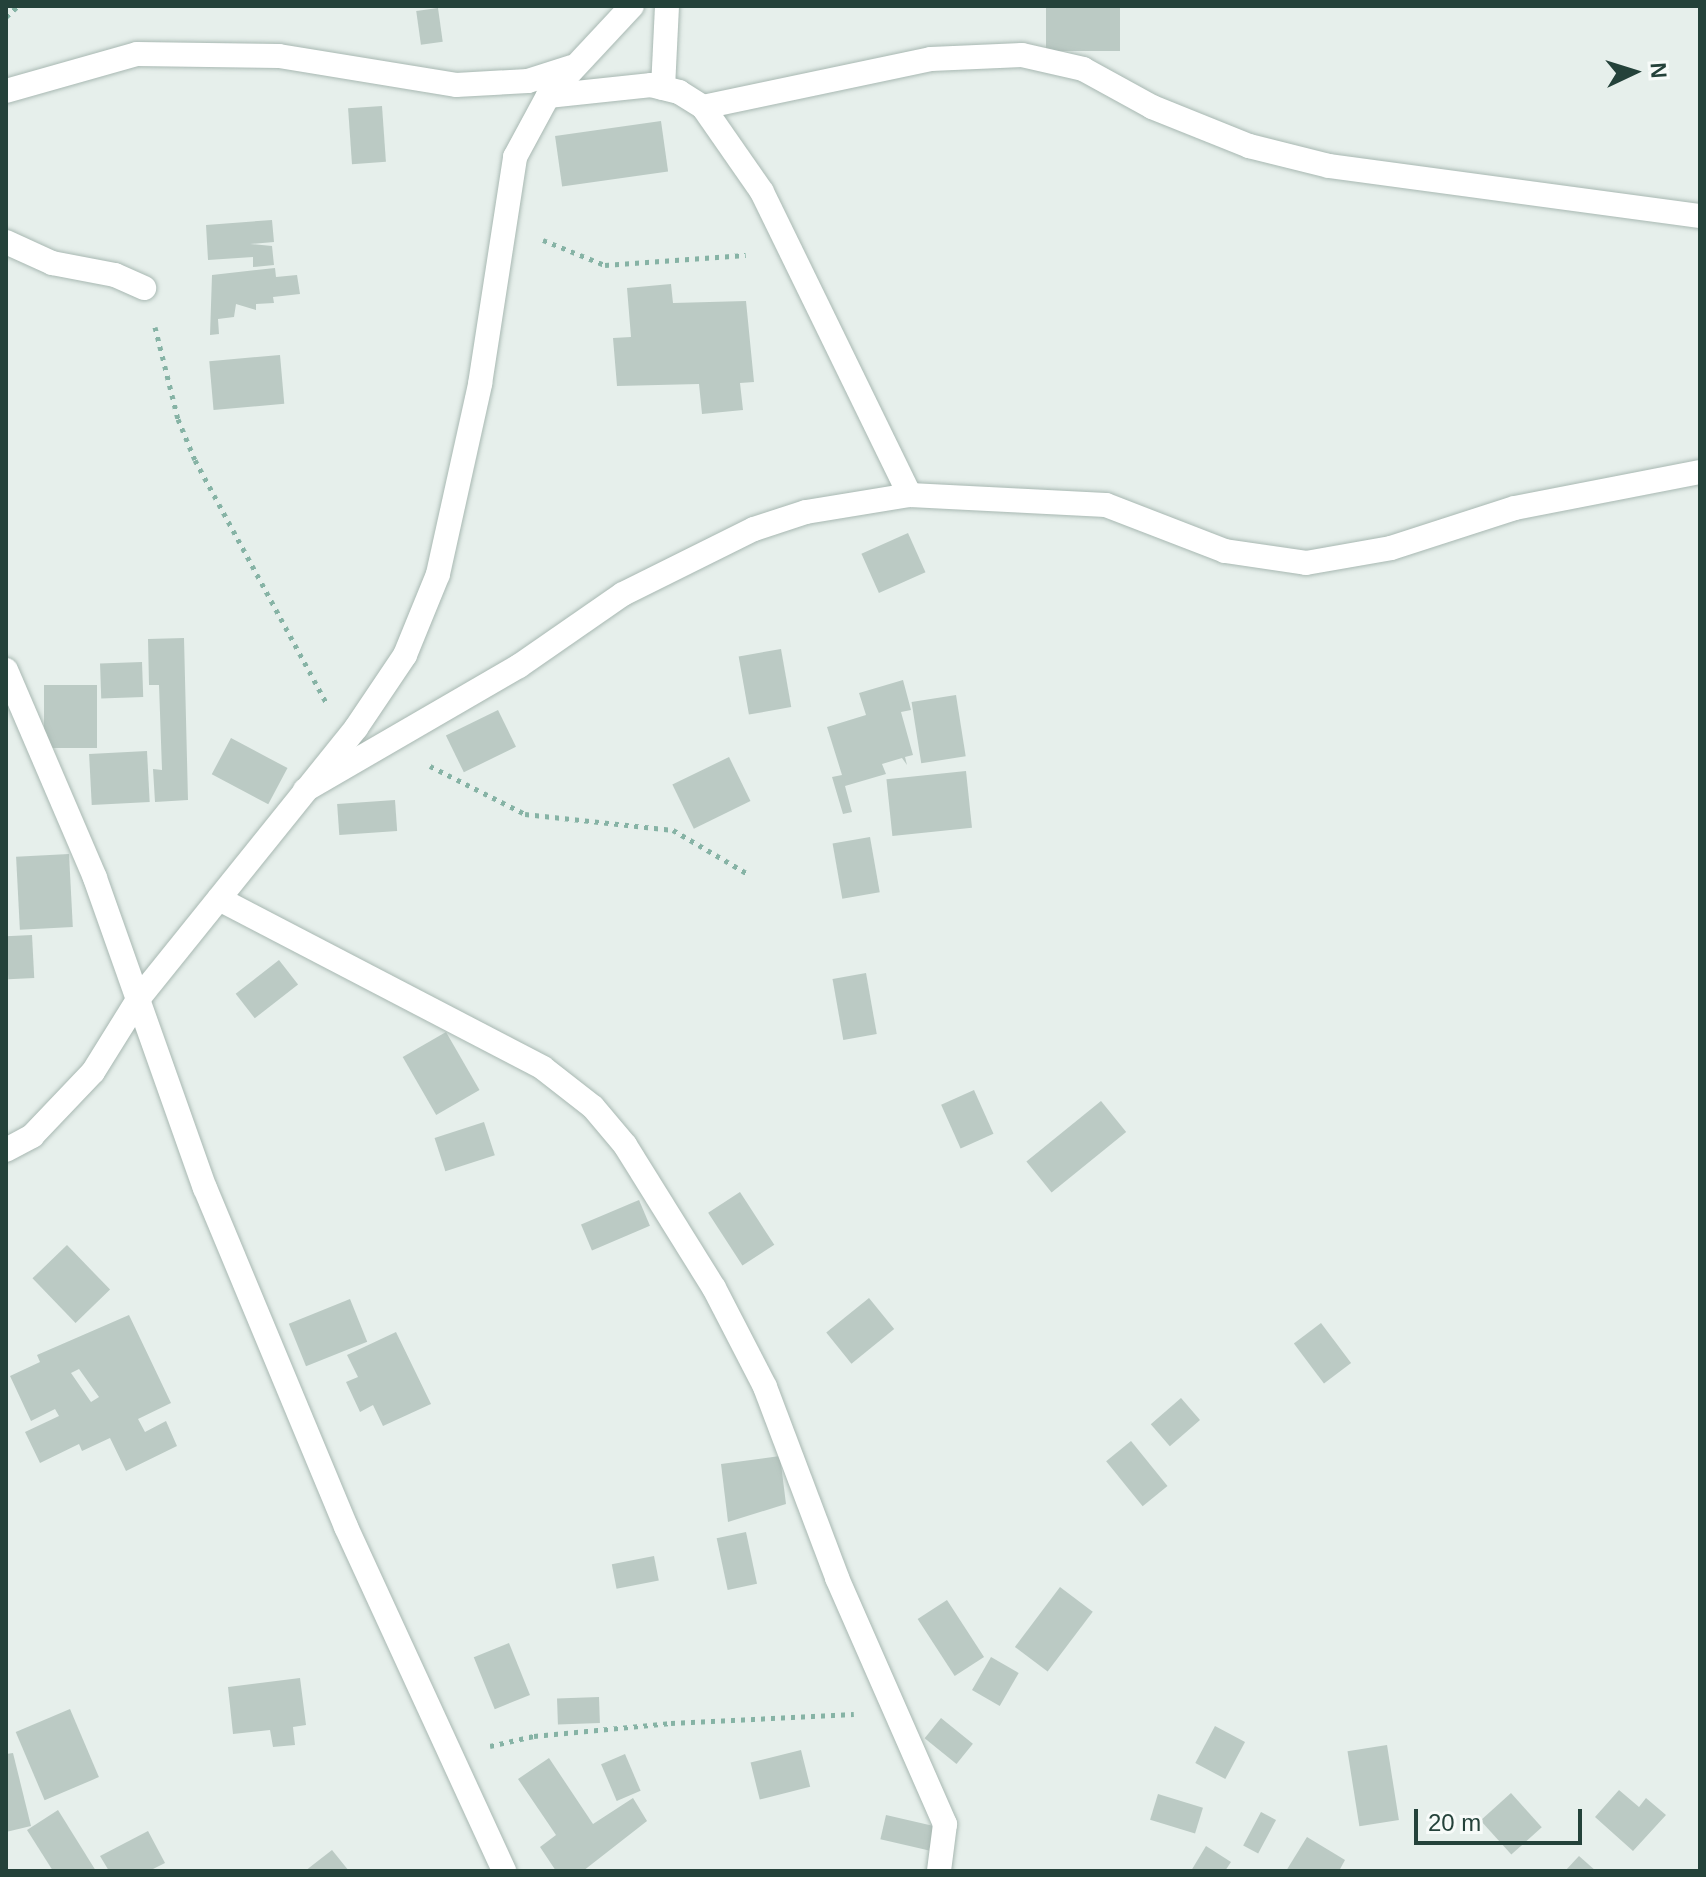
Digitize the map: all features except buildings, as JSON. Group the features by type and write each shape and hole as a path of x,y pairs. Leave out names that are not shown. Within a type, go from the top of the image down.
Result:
{"street":[{"path":"6,1150 32,1136 93,1072 139,998 356,728 405,655 438,574 480,384 515,157 548,96 632,6"},
{"path":"663,88 667,6"},
{"path":"6,91 137,54 279,56 482,86 528,81 572,67"},
{"path":"703,107 931,59 1022,55 1083,69 1152,107 1249,146 1329,166 1700,216"},
{"path":"548,96 617,85 663,88 703,107 735,146 910,495"},
{"path":"6,242 52,263 115,275 144,288"},
{"path":"305,790 519,666 623,594 711,550 806,512 910,495 1106,505 1225,551 1306,563 1391,548 1515,508 1700,472"},
{"path":"6,670 139,998 205,1188 346,1527 504,1871"},
{"path":"219,899 543,1068 593,1107 625,1145 707,1276 765,1387 895,1714 945,1824 939,1871"}],"path":[{"path":"6,17 18,6"},
{"path":"507,213 568,255 605,265 706,255 795,261"},
{"path":"144,288 178,419 195,460 313,682 356,728"},
{"path":"366,754 417,761 525,814 673,830 748,874"},
{"path":"451,1755 534,1736 783,1715 895,1714"}]}
